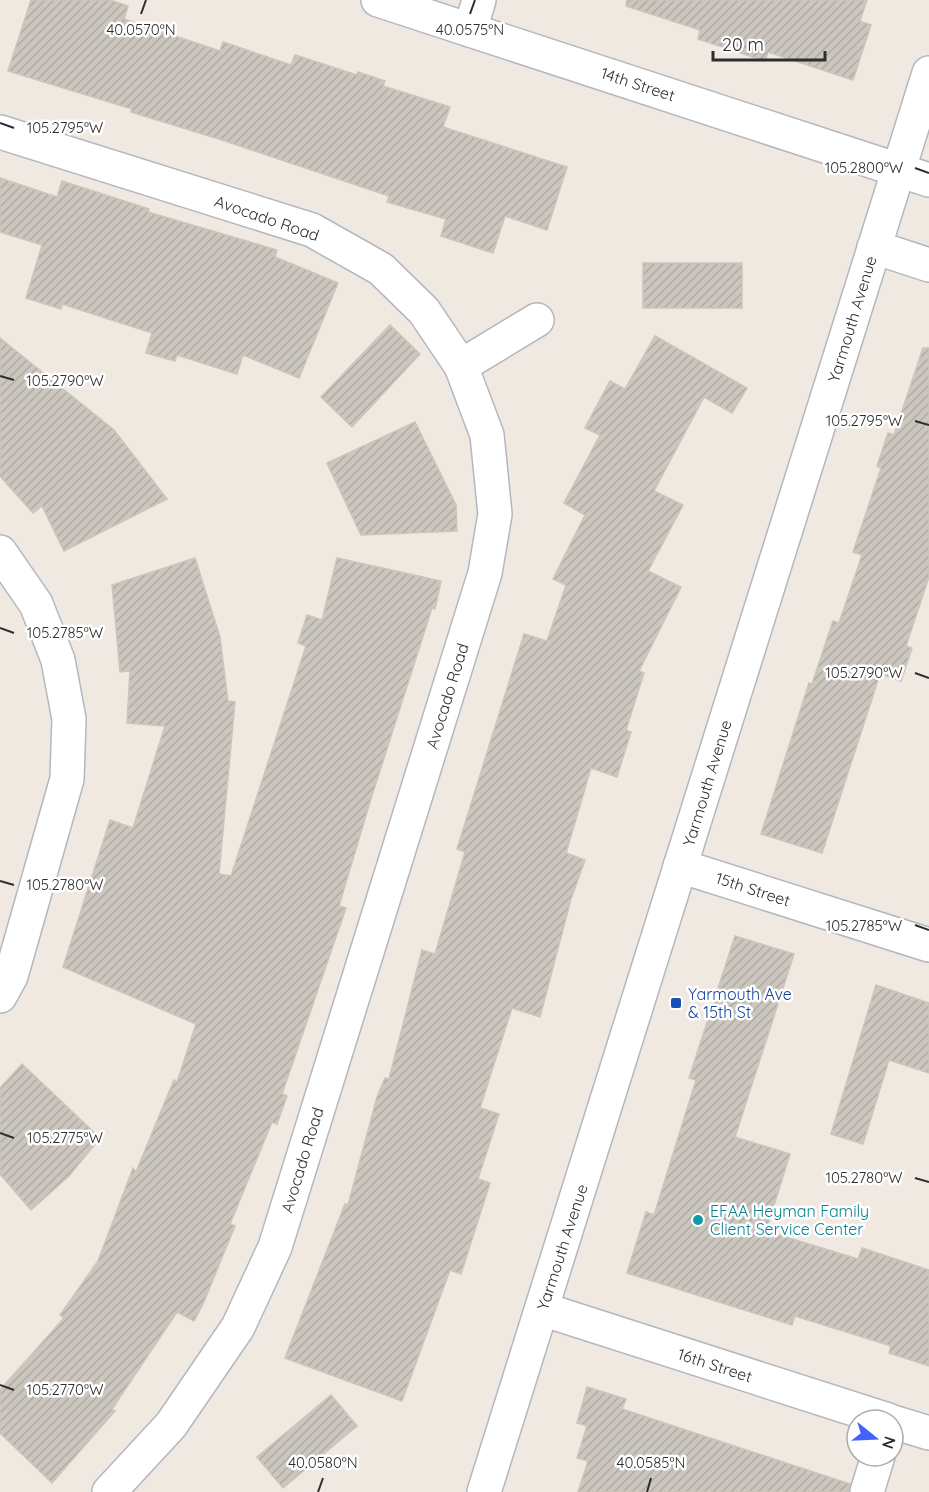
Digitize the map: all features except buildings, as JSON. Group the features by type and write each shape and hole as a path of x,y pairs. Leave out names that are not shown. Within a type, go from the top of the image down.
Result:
{"street":[{"name":"14th Street","path":"378,0 474,15 929,180"},
{"name":"Yarmouth Avenue","path":"484,1492 929,73"},
{"name":"Avocado Road","path":"0,132 312,230 381,269 424,311 462,366 487,435 495,514 485,573 275,1246 238,1327 171,1425 109,1492"},
{"path":"874,248 929,265"},
{"path":"462,366 537,320"},
{"path":"0,552 36,604 58,660 69,719 67,779 11,976 0,996"},
{"name":"15th Street","path":"680,866 929,945"},
{"name":"16th Street","path":"542,1310 850,1408"},
{"path":"905,1426 929,1433"},
{"path":"867,1492 874,1468"}],"place":[{"name":"Yarmouth Ave & 15th St","path":"676,1003"},
{"name":"EFAA Heyman Family Client Service Center","path":"698,1220"}]}
